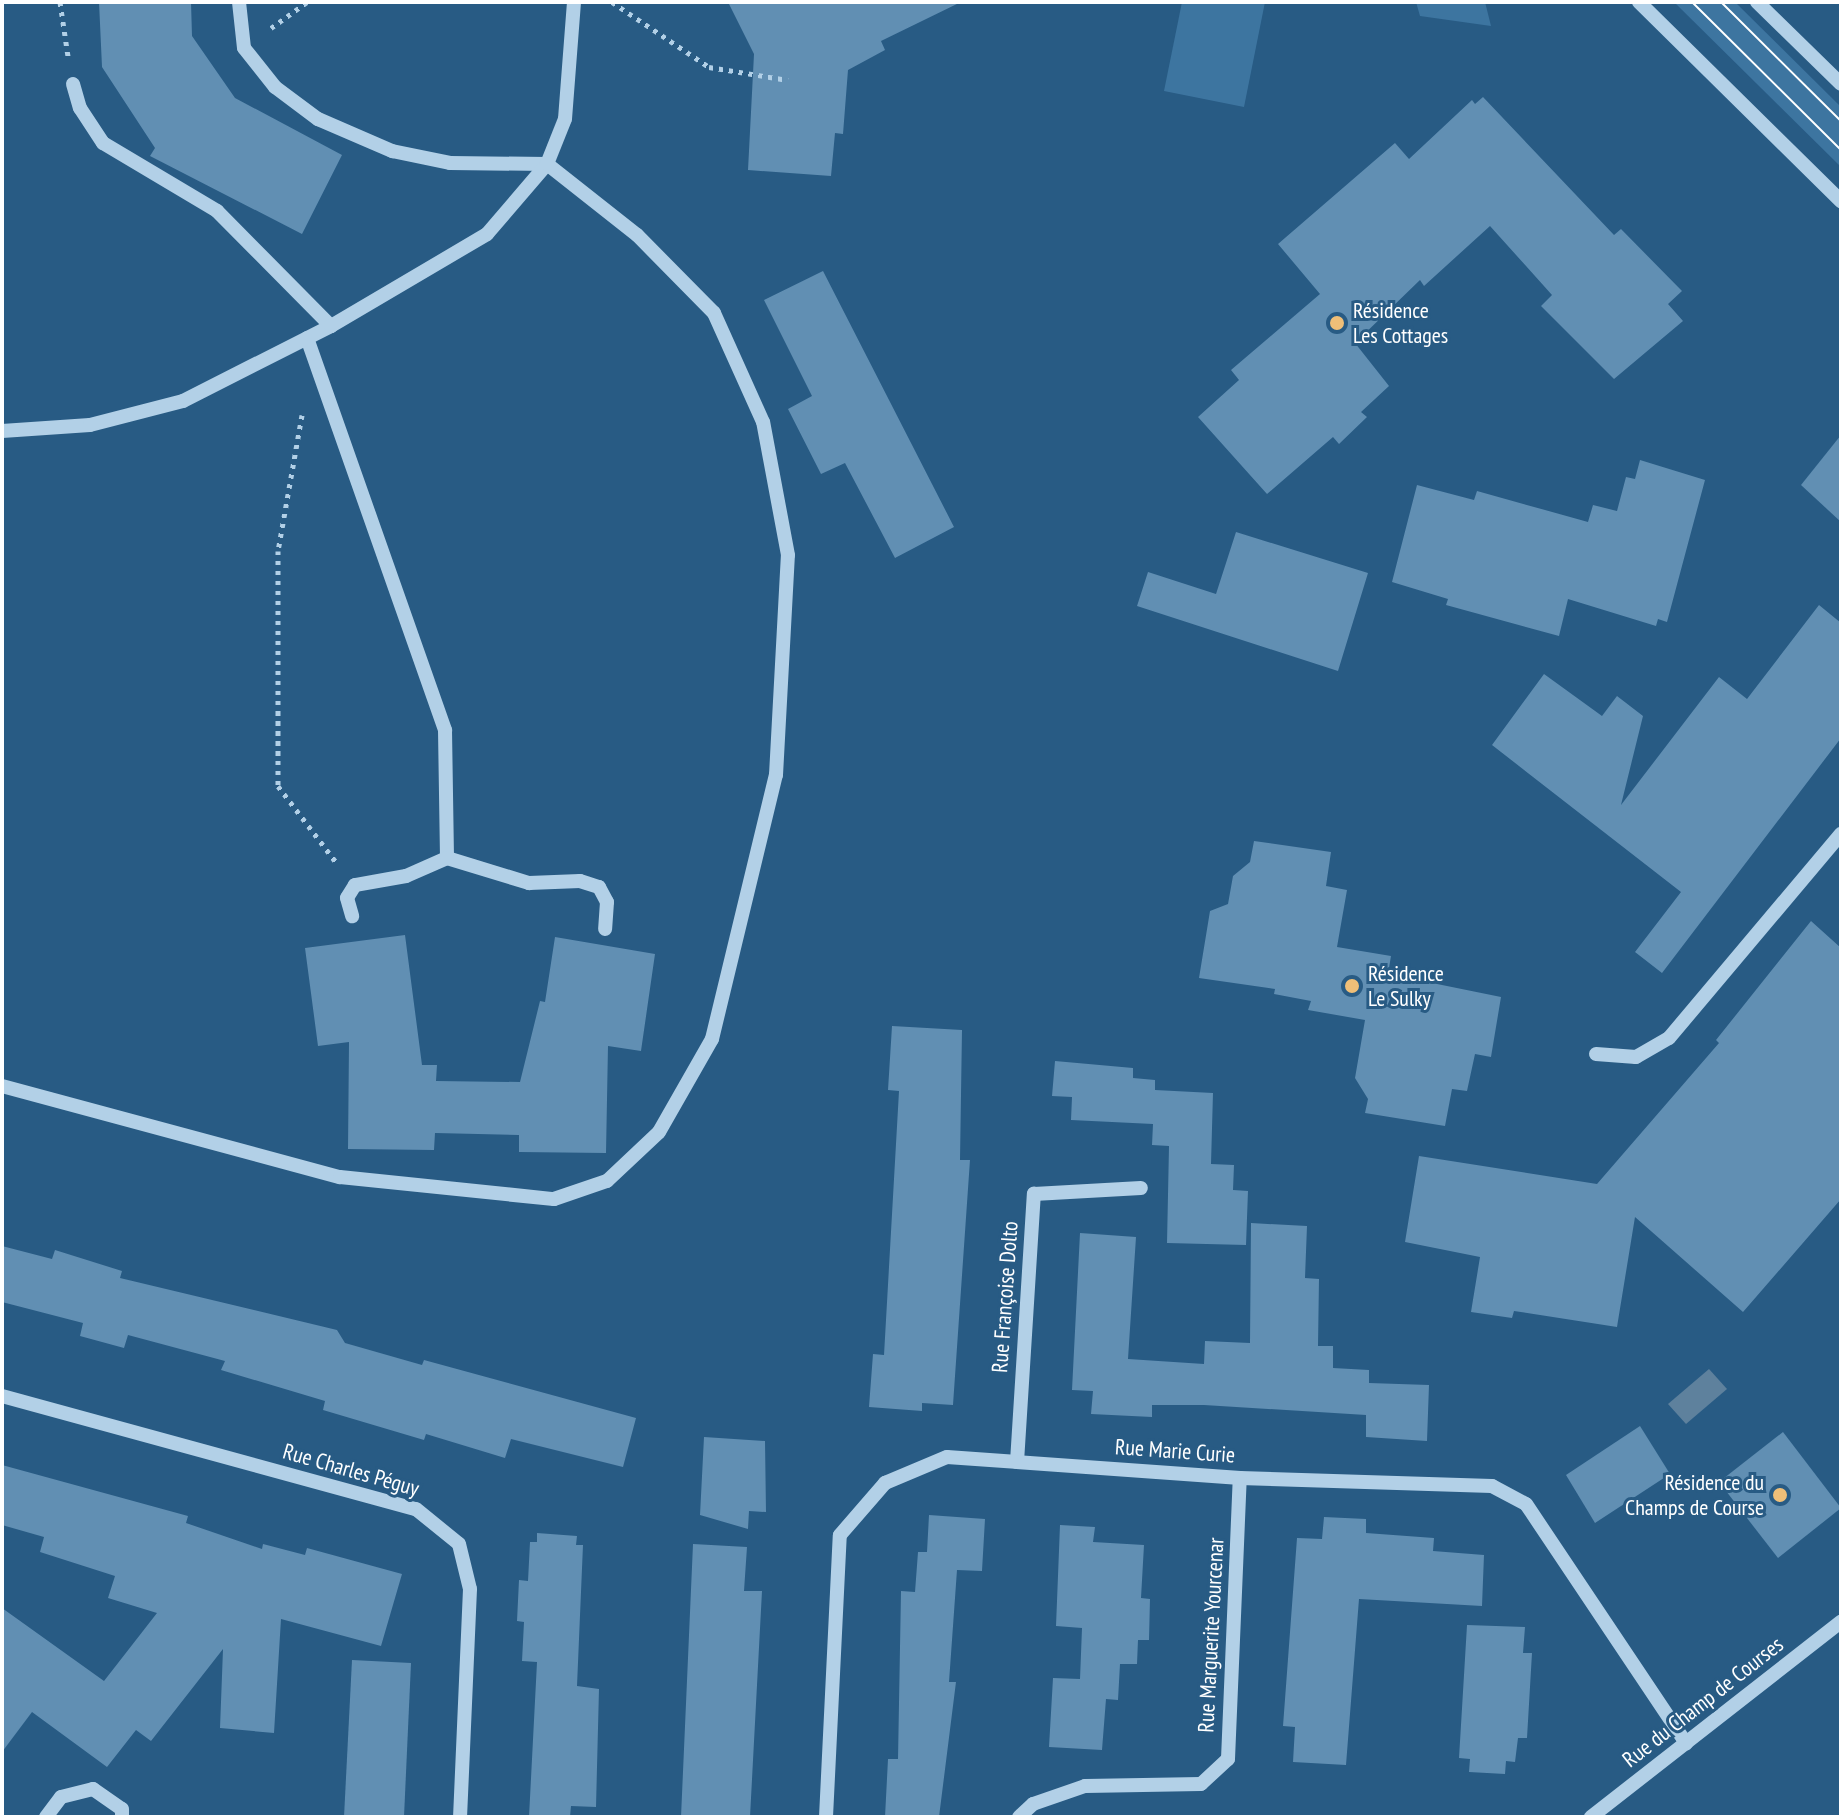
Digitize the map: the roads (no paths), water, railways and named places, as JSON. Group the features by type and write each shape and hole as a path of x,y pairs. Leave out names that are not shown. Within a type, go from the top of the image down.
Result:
{"street":[{"path":"2,1086 340,1177 554,1199 607,1181 659,1132 712,1039 776,775 788,555 763,422 714,313 637,235 547,164 450,163 392,151 318,119 275,87 244,48 239,2"},
{"path":"2,431 90,425 183,401 331,326 487,234 547,164 565,119 574,2"},
{"path":"1639,2 1841,201"},
{"path":"1757,2 1841,84"},
{"path":"73,84 80,108 103,143 217,211 331,326"},
{"path":"307,338 445,730 447,858"},
{"path":"1596,1054 1636,1057 1669,1038 1841,834"},
{"path":"352,916 347,898 355,885 406,876 447,858 529,883 580,881 599,887 607,902 605,929"},
{"name":"Rue Françoise Dolto","path":"1017,1462 1034,1194 1141,1188"},
{"name":"Rue Charles Péguy","path":"2,1396 416,1509 459,1544 470,1589 460,1817"},
{"name":"Rue Marie Curie","path":"826,1817 840,1535 885,1483 947,1457 1240,1478 1492,1486 1526,1504 1686,1743"},
{"name":"Rue Marguerite Yourcenar","path":"1019,1817 1033,1804 1085,1786 1201,1784 1228,1759 1240,1478"},
{"name":"Rue du Champ de Courses","path":"1591,1817 1841,1622"},
{"path":"46,1817 61,1797 93,1789 122,1809 122,1817"}],"tram line":[{"path":"1692,2 1841,150"},
{"path":"1721,2 1841,121"}],"place":[{"name":"Résidence Les Cottages","path":"1337,323"},
{"name":"Résidence Le Sulky","path":"1352,986"},
{"name":"Résidence du Champs de Course","path":"1780,1495"}]}
